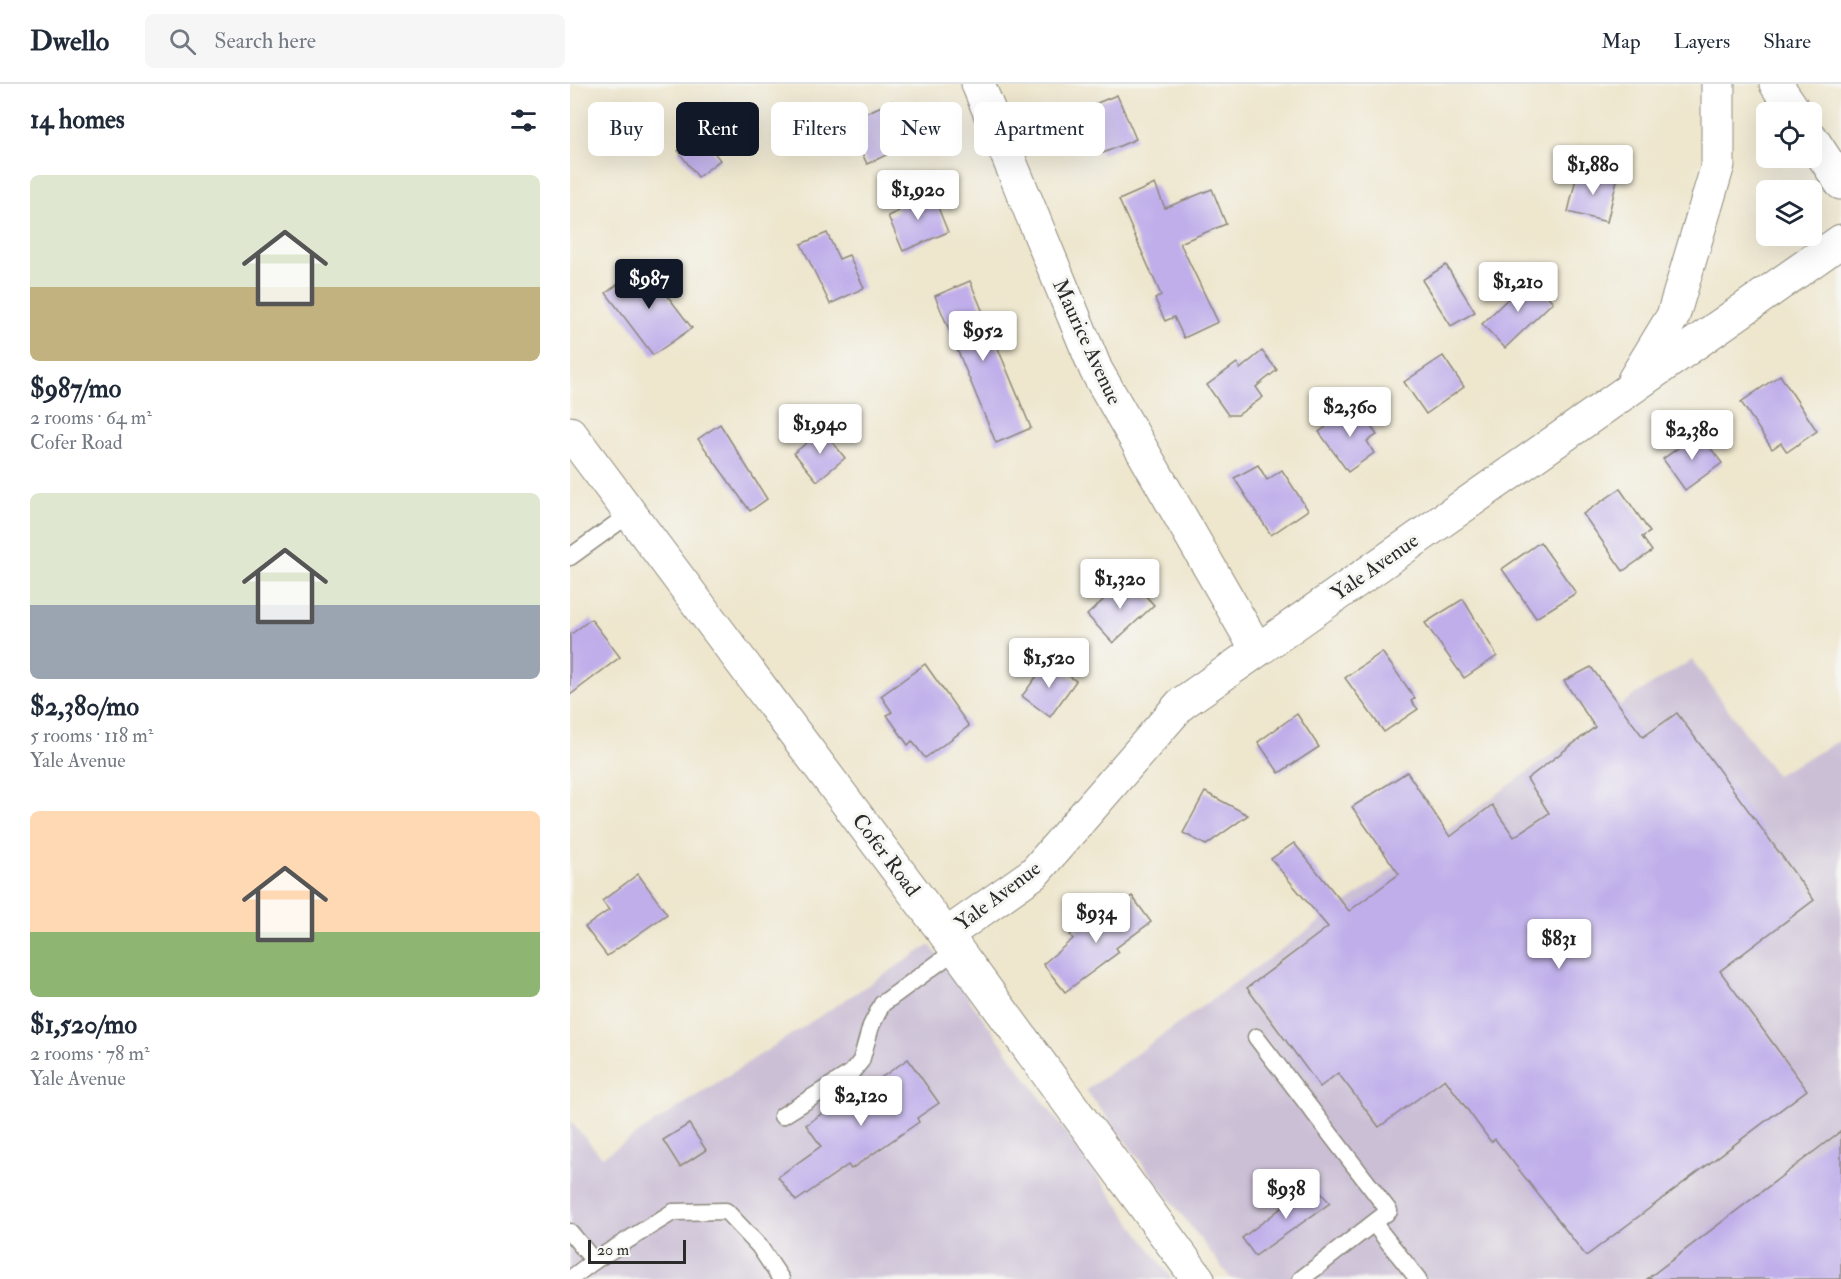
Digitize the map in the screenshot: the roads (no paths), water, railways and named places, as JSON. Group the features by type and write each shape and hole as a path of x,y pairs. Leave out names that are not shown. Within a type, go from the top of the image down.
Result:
{"street":[{"name":"Maurice Avenue","path":"978,84 1096,370 1257,650"},
{"path":"1628,390 1673,316 1718,165 1718,84"},
{"path":"1776,84 1788,102"},
{"path":"1822,154 1841,183"},
{"name":"Yale Avenue","path":"951,943 1034,873 1181,704 1841,241"},
{"name":"Cofer Road","path":"570,434 951,943 1198,1279"}],"lane":[{"path":"570,557 631,513"},
{"path":"782,1116 851,1073 861,1061 871,1026 882,1004 951,943"},
{"path":"1256,1038 1389,1211 1301,1279"},
{"path":"570,1279 594,1261 673,1212 726,1212 759,1246 781,1279"},
{"path":"1374,1224 1418,1279"},
{"path":"570,1232 594,1261"}]}
